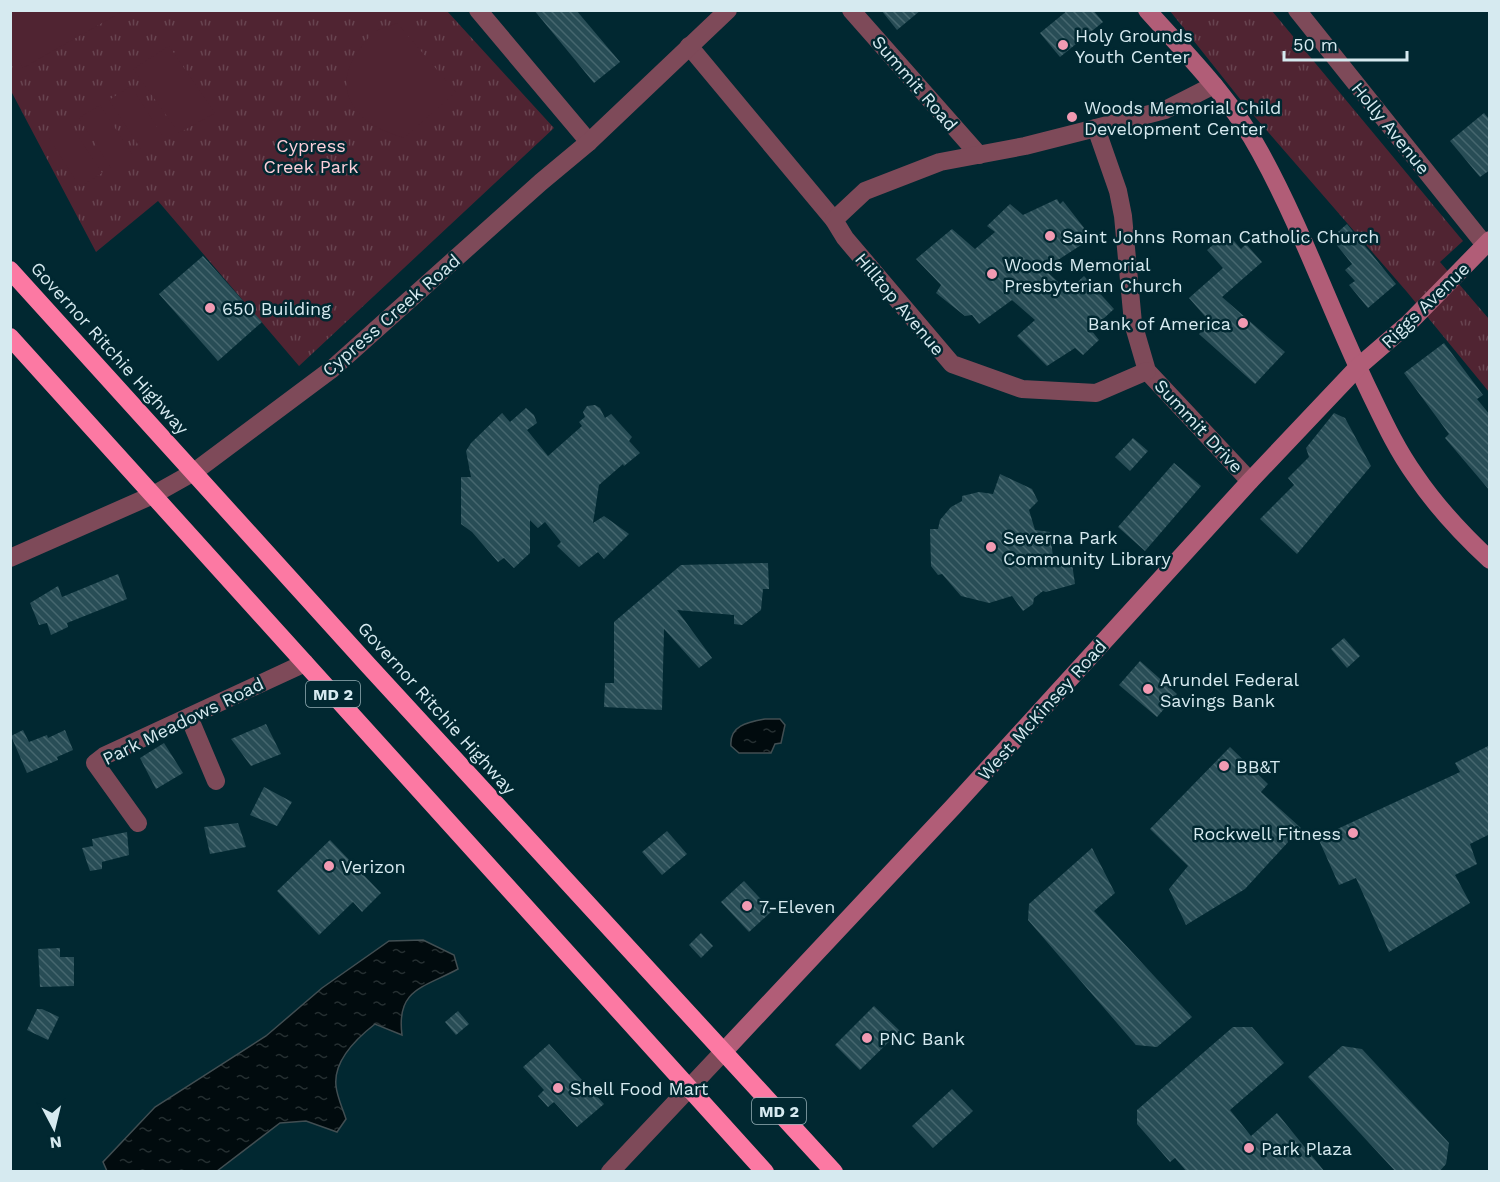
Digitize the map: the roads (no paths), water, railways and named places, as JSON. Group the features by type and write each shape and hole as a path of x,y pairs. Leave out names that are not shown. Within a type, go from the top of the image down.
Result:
{"highway":[{"name":"Governor Ritchie Highway","path":"10,270 417,718 725,1050 834,1172"},
{"name":"MD 2","path":"10,337 765,1172"}],"street":[{"path":"478,10 589,142"},
{"name":"Cypress Creek Road","path":"10,558 153,495 194,472 332,369 589,142 728,10"},
{"name":"Summit Road","path":"851,10 979,155"},
{"path":"1147,10 1214,85 1240,118 1293,216 1358,367 1392,437 1413,473 1435,502 1490,560"},
{"name":"Holly Avenue","path":"1297,10 1487,243"},
{"name":"Hilltop Avenue","path":"689,46 834,220 845,238 952,364 1022,389 1096,393 1147,372"},
{"path":"834,220 865,191 940,162 1025,146 1165,110 1214,85"},
{"path":"1096,128 1118,191 1123,216 1133,323 1147,372"},
{"name":"Riggs Avenue","path":"1358,367 1409,323 1487,243"},
{"name":"West McKinsey Road","path":"725,1050 954,807 1250,481 1358,367"},
{"name":"Summit Drive","path":"1147,372 1250,481"},
{"name":"Park Meadows Road","path":"138,823 95,763 104,756 305,663"},
{"path":"189,717 216,781"},
{"path":"610,1172 725,1050"}],"water":[{"path":"765,719 780,719 785,725 781,743 775,744 771,753 739,753 731,746 733,733 737,729 747,723"},
{"path":"423,940 454,955 458,969 423,986 408,999 403,1008 401,1020 402,1035 375,1024 348,1050 338,1067 336,1076 336,1086 346,1119 337,1132 306,1121 280,1123 217,1171 107,1171 103,1162 155,1107 266,1036 322,988 389,941"}],"place":[{"name":"Holy Grounds Youth Center","path":"1063,45"},
{"name":"Woods Memorial Child Development Center","path":"1072,117"},
{"name":"Saint Johns Roman Catholic Church","path":"1050,236"},
{"name":"Woods Memorial Presbyterian Church","path":"992,274"},
{"name":"650 Building","path":"210,308"},
{"name":"Bank of America","path":"1243,323"},
{"name":"Severna Park Community Library","path":"991,547"},
{"name":"Arundel Federal Savings Bank","path":"1148,689"},
{"name":"BB&T","path":"1224,766"},
{"name":"Rockwell Fitness","path":"1353,833"},
{"name":"Verizon","path":"329,866"},
{"name":"7-Eleven","path":"747,906"},
{"name":"PNC Bank","path":"867,1038"},
{"name":"Shell Food Mart","path":"558,1088"},
{"name":"Park Plaza","path":"1249,1148"}],"park label":[{"name":"Cypress Creek Park","path":"311,155"}]}
